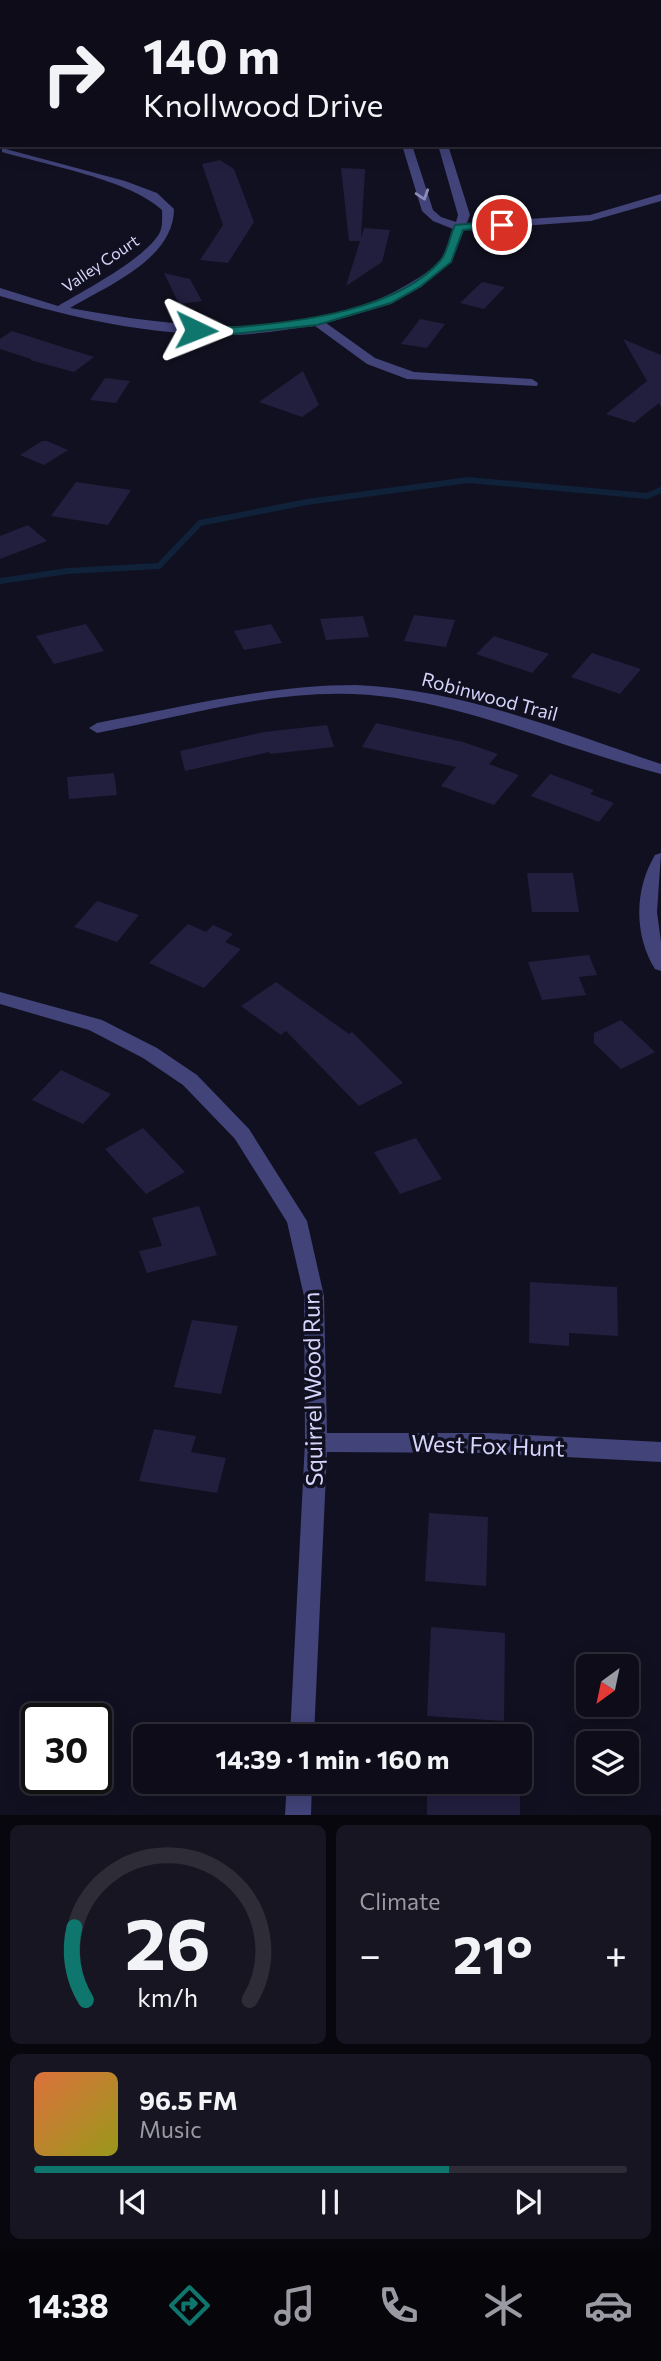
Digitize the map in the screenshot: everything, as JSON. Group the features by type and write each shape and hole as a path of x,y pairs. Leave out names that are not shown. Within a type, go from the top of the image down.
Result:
{"street":[{"path":"408,147 428,211 437,219 459,228 591,218 661,197"},
{"path":"0,292 59,310 135,324 234,331 317,322 387,301 417,284 447,260 464,215 444,147"},
{"name":"Valley Court","path":"6,150 121,183 153,195 168,209 168,225 162,238 121,272 59,310"},
{"path":"317,322 371,361 412,376 532,383"},
{"name":"Robinwood Trail","path":"97,728 288,692 394,692 477,710 661,769"},
{"path":"661,859 651,877 648,906 651,947 661,965"},
{"name":"Squirrel Wood Run","path":"0,998 96,1025 150,1053 190,1080 242,1133 297,1221 314,1296 316,1442 303,1724"},
{"name":"West Fox Hunt","path":"316,1442 489,1443 661,1452"},
{"path":"298,1815 299,1794"}],"building":[{"path":"220,160 234,169 254,222 228,263 200,260 223,225 202,164"},
{"path":"341,168 365,169 361,238 364,228 390,230 382,262 346,286 360,241 349,241"},
{"path":"164,273 190,279 202,301 179,304"},
{"path":"482,282 505,287 484,309 460,303"},
{"path":"420,319 445,324 427,348 401,344"},
{"path":"12,331 94,357 74,372 30,360 0,349 0,339"},
{"path":"623,339 661,355 661,407 659,403 634,423 606,414 647,381"},
{"path":"303,371 319,405 302,417 259,402"},
{"path":"105,378 130,381 116,403 90,400"},
{"path":"42,441 68,450 44,465 20,455"},
{"path":"76,482 131,490 108,525 51,516"},
{"path":"28,525 47,541 0,559 0,536"},
{"path":"414,615 455,620 446,647 404,641"},
{"path":"363,616 369,637 326,640 320,619"},
{"path":"86,624 104,651 54,664 36,636"},
{"path":"271,624 282,643 244,650 234,631"},
{"path":"494,636 549,654 532,673 476,654"},
{"path":"592,653 641,669 620,694 571,677"},
{"path":"376,723 463,742 498,754 489,764 519,775 494,805 441,786 456,767 362,747"},
{"path":"327,725 334,747 269,752 185,771 180,751 264,732"},
{"path":"114,773 117,795 69,799 67,777"},
{"path":"550,774 594,790 590,794 614,803 599,822 531,796"},
{"path":"527,873 573,873 579,912 532,912"},
{"path":"97,901 139,915 117,942 74,927"},
{"path":"188,924 206,932 213,925 233,934 225,942 241,949 204,988 149,963"},
{"path":"589,955 597,975 579,977 586,995 542,1000 528,962"},
{"path":"276,982 349,1034 352,1032 403,1083 359,1106 286,1031 281,1035 241,1006"},
{"path":"621,1020 655,1052 621,1069 594,1043 594,1033"},
{"path":"61,1070 111,1094 83,1124 32,1100"},
{"path":"143,1128 185,1172 146,1194 105,1149"},
{"path":"416,1138 442,1179 400,1194 374,1152"},
{"path":"199,1206 217,1255 147,1273 139,1251 162,1246 152,1218"},
{"path":"530,1282 617,1287 618,1336 569,1333 569,1346 529,1343"},
{"path":"192,1320 238,1326 221,1394 174,1387"},
{"path":"154,1429 196,1436 191,1452 226,1458 217,1493 139,1481"},
{"path":"429,1513 488,1517 486,1586 425,1581"},
{"path":"431,1627 505,1633 504,1721 427,1716"},
{"path":"427,1794 520,1794 520,1815 427,1815"}],"waterway":[{"path":"0,581 68,571 159,566 200,523 307,502 468,480 647,496 661,490"}],"route":[{"path":"196,330 234,331 317,322 387,301 417,284 447,260 459,228 502,225"}]}
